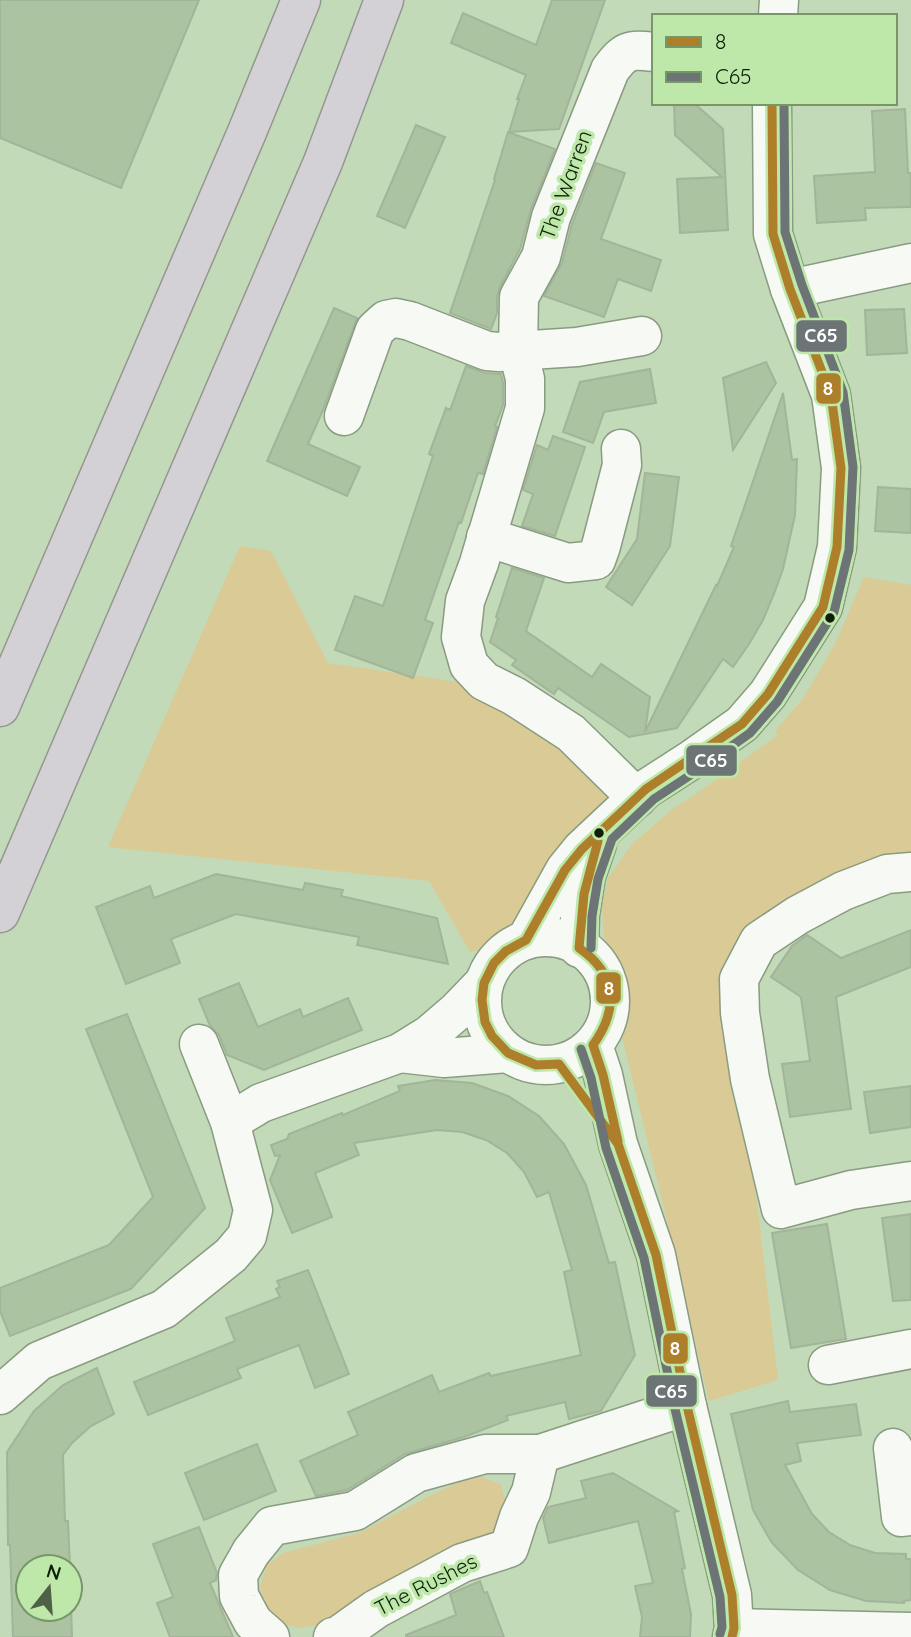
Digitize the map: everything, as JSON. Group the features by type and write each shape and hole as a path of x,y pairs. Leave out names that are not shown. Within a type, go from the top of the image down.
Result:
{"highway":[{"path":"0,707 301,0"},
{"path":"0,913 323,162 384,0"}],"street":[{"name":"The Warren","path":"637,798 571,733 514,696 484,681 469,665 461,637 466,601 525,408 525,379 518,350 519,297 541,257 551,217 610,70 621,55 636,50 652,52"},
{"path":"526,940 565,870 582,849 646,789 691,761 742,723 768,694 823,607 837,547 841,468 831,395 790,289 773,234 772,105"},
{"path":"790,289 911,263"},
{"path":"344,416 375,330 386,320 396,318 410,321 486,351 578,347 642,336"},
{"path":"486,537 568,563 596,560 622,465 621,449"},
{"path":"579,948 580,915 586,876 601,832"},
{"path":"911,872 887,874 843,891 798,915 759,941 739,979 740,1013 750,1079 781,1209 851,1190 911,1181"},
{"path":"230,1122 261,1103 400,1053 429,1035 457,1011 484,983 494,963 506,951 526,940 542,937 571,942 598,962 608,983 611,1000 607,1023 593,1045 576,1059 559,1064 536,1065 508,1053 492,1036 485,1022 482,1000 484,983"},
{"path":"0,1395 39,1361 164,1309 231,1255 247,1236 253,1210 230,1122 199,1044"},
{"path":"593,1045 603,1075 618,1144 656,1255 687,1406 732,1595 733,1633 911,1632"},
{"path":"400,1053 444,1058 508,1053"},
{"path":"559,1064 618,1144"},
{"path":"828,1365 911,1349"},
{"path":"270,1637 253,1622 239,1595 237,1575 272,1526 355,1511 416,1473 485,1454 540,1454 687,1406"},
{"path":"892,1448 901,1517 911,1516"},
{"name":"The Rushes","path":"333,1637 376,1609 462,1563 509,1548 531,1492 540,1454"}],"shaded area":[{"path":"240,546 271,551 328,663 520,691 644,788 526,940 470,952 429,881 108,847"},
{"path":"864,577 911,585 911,872 759,941 749,1135 778,1380 709,1401 622,1037 622,982 604,937 602,905 608,878 632,844 675,807 778,735 775,731 804,697 837,640"},
{"path":"476,1474 501,1485 511,1519 501,1535 328,1623 299,1628 277,1622 264,1606 260,1586 267,1565 283,1553 359,1533"}],"building":[{"path":"0,0 199,0 121,188 0,138"},
{"path":"552,0 605,0 559,129 509,132 526,75 451,43 463,13 536,45"},
{"path":"674,105 696,105 723,129 728,230 680,233 677,179 722,177 675,135"},
{"path":"905,109 911,207 865,208 866,220 817,223 814,176 875,172 872,111"},
{"path":"416,125 445,137 405,228 377,216"},
{"path":"508,132 555,149 531,209 520,249 500,287 497,313 491,329 450,313 495,180"},
{"path":"596,163 625,173 601,239 661,260 651,291 618,279 604,317 544,296 562,263 572,224"},
{"path":"334,308 357,318 308,444 360,467 347,496 267,461"},
{"path":"904,309 907,353 867,355 865,310"},
{"path":"766,362 776,383 733,450 723,378"},
{"path":"466,366 485,373 501,374 503,405 483,474 478,473 425,620 433,623 413,678 335,650 355,596 383,606 433,456 429,454 446,408 450,410"},
{"path":"650,369 656,403 604,412 593,443 563,432 580,382"},
{"path":"783,393 792,460 797,459 795,515 783,569 763,620 749,644 733,667 723,659 677,728 629,737 558,688 554,694 512,665 516,660 490,642 512,568 544,578 526,631 592,677 601,664 650,697 645,732 734,547 731,546"},
{"path":"553,436 585,447 555,536 522,526 533,494 523,490 537,445 548,450"},
{"path":"645,473 679,477 670,546 632,605 606,587 637,539"},
{"path":"878,487 911,489 911,533 875,531"},
{"path":"216,874 303,890 305,883 343,890 341,896 437,918 448,964 357,945 359,937 236,914 171,939 180,963 126,984 96,907 150,886 154,898"},
{"path":"911,930 911,967 836,997 851,1109 790,1117 782,1064 810,1061 801,997 771,977 792,946 807,935 841,958"},
{"path":"239,983 258,1027 300,1009 303,1017 348,998 362,1030 264,1070 227,1055 219,1035 210,1026 199,999"},
{"path":"127,1014 205,1208 131,1289 10,1336 0,1311 0,1288 109,1245 153,1197 86,1029"},
{"path":"435,1080 472,1083 508,1096 539,1116 564,1144 586,1185 609,1263 615,1262 635,1355 601,1411 569,1419 565,1402 506,1416 508,1420 464,1437 405,1454 347,1490 316,1496 300,1461 358,1435 348,1412 432,1375 439,1392 489,1373 491,1376 581,1355 564,1272 572,1270 549,1192 537,1197 524,1172 507,1153 486,1140 462,1132 437,1130 354,1143 359,1155 315,1173 332,1217 292,1233 270,1180 280,1155 275,1156 271,1145 287,1139 289,1134 400,1091 398,1086"},
{"path":"911,1086 911,1127 870,1133 864,1092"},
{"path":"911,1214 911,1300 893,1301 882,1218"},
{"path":"827,1224 846,1339 791,1348 772,1233"},
{"path":"308,1270 349,1374 315,1388 299,1345 237,1369 241,1378 148,1415 134,1382 235,1341 226,1318 280,1297 276,1289 280,1287 277,1281"},
{"path":"97,1368 114,1414 91,1426 63,1455 65,1521 68,1521 69,1553 14,1553 14,1623 72,1623 72,1637 13,1637 7,1452 34,1411 63,1385"},
{"path":"788,1401 790,1412 856,1404 861,1435 797,1443 801,1461 785,1465 812,1514 829,1532 850,1545 875,1553 906,1554 906,1559 911,1559 911,1600 904,1603 866,1601 830,1590 798,1570 772,1543 753,1510 731,1414"},
{"path":"257,1444 276,1491 204,1520 185,1473"},
{"path":"613,1473 678,1511 674,1512 691,1614 690,1637 640,1637 642,1617 635,1586 653,1583 638,1521 549,1543 543,1518 548,1507 586,1498 581,1481"},
{"path":"199,1527 217,1573 216,1580 210,1583 233,1637 170,1637 157,1603 173,1597 153,1544"},
{"path":"480,1581 484,1593 487,1592 504,1637 406,1637 456,1615 450,1594"}],"transit line":[{"name":"8","path":"732,1637 732,1595 687,1406 656,1255 618,1144 559,1064 536,1065 508,1053 492,1036 485,1022 482,1000 484,983 494,963 506,951 526,940 565,870 582,849 646,789 742,724 768,694 823,607 837,547 841,468 831,395 790,289 773,234 772,105"},
{"name":"C65","path":"591,948 592,916 598,879 612,839 654,799 750,733 777,702 834,612 849,550 853,467 843,392 785,232 784,105"},
{"name":"8","path":"598,841 584,894 579,948 601,969 610,993 607,1018 593,1045 603,1075 618,1141"},
{"name":"C65","path":"581,1049 591,1078 606,1148 644,1258 675,1409 720,1597 720,1634"}]}
